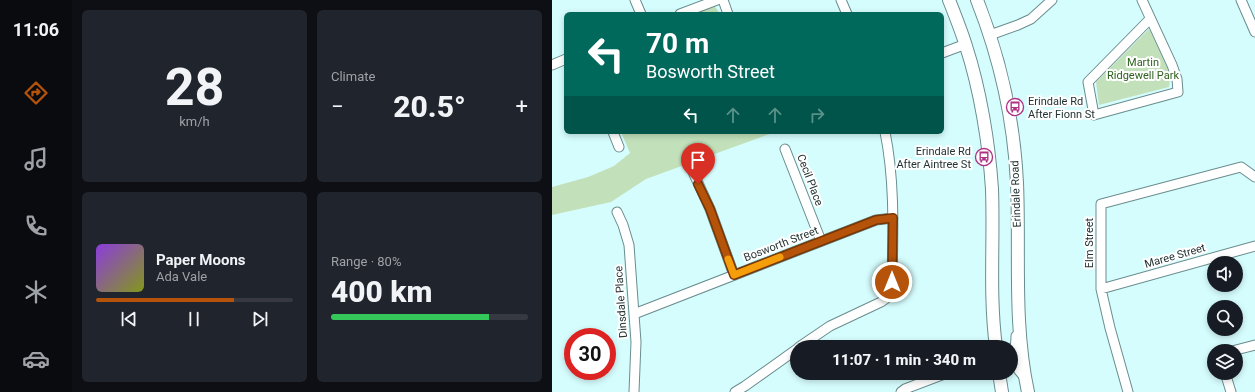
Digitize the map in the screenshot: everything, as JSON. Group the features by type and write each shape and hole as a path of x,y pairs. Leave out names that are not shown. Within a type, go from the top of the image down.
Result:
{"main road":[{"path":"949,0 966,44 971,62 987,144 992,189 992,294 995,340"},
{"name":"Erindale Road","path":"977,0 990,35 1006,95 1015,158 1017,184 1018,309 1027,386"},
{"path":"1000,380 1002,392"}],"street":[{"path":"636,0 640,12"},
{"path":"685,12 717,0"},
{"path":"723,0 727,12"},
{"path":"841,0 846,12"},
{"path":"990,35 1018,26 1031,19 1052,0"},
{"path":"1142,0 1172,65 1177,79 1178,92 1094,115 1088,82 1150,19"},
{"path":"1241,0 1255,32"},
{"path":"944,52 966,44"},
{"path":"552,65 564,60"},
{"path":"614,134 619,147"},
{"path":"810,340 830,326 881,302 891,295 893,218 892,180 889,154 884,134"},
{"name":"Cecil Place","path":"785,149 820,241"},
{"name":"Elm Street","path":"1128,392 1101,289 1101,204 1241,167 1255,177"},
{"path":"693,172 710,209 734,275"},
{"name":"Dinsdale Place","path":"617,212 623,225 629,246 636,342 634,392"},
{"name":"Bosworth Street","path":"634,314 876,220 893,218"},
{"name":"Maree Street","path":"1101,289 1255,246"},
{"path":"1016,340 1016,333 1020,323"},
{"path":"1243,348 1255,345"},
{"path":"735,392 790,354"},
{"path":"1018,370 1027,386"},
{"path":"901,392 929,380"},
{"path":"1227,380 1231,392"}],"green space":[{"path":"712,2 719,12 687,12"},
{"name":"Martin Ridgewell Park","path":"1149,29 1171,72 1169,87 1099,105 1096,82"},
{"path":"622,134 770,134 646,179 611,202 552,215 552,187 588,177 614,166 630,153"}],"slow traffic":[{"path":"728,259 734,275 780,257"}],"place":[{"name":"Erindale Rd After Fionn St","path":"1015,107"},
{"name":"Erindale Rd After Aintree St","path":"984,157"}],"route":[{"path":"698,184 710,209 734,275 876,220 893,218 892,282"}]}
